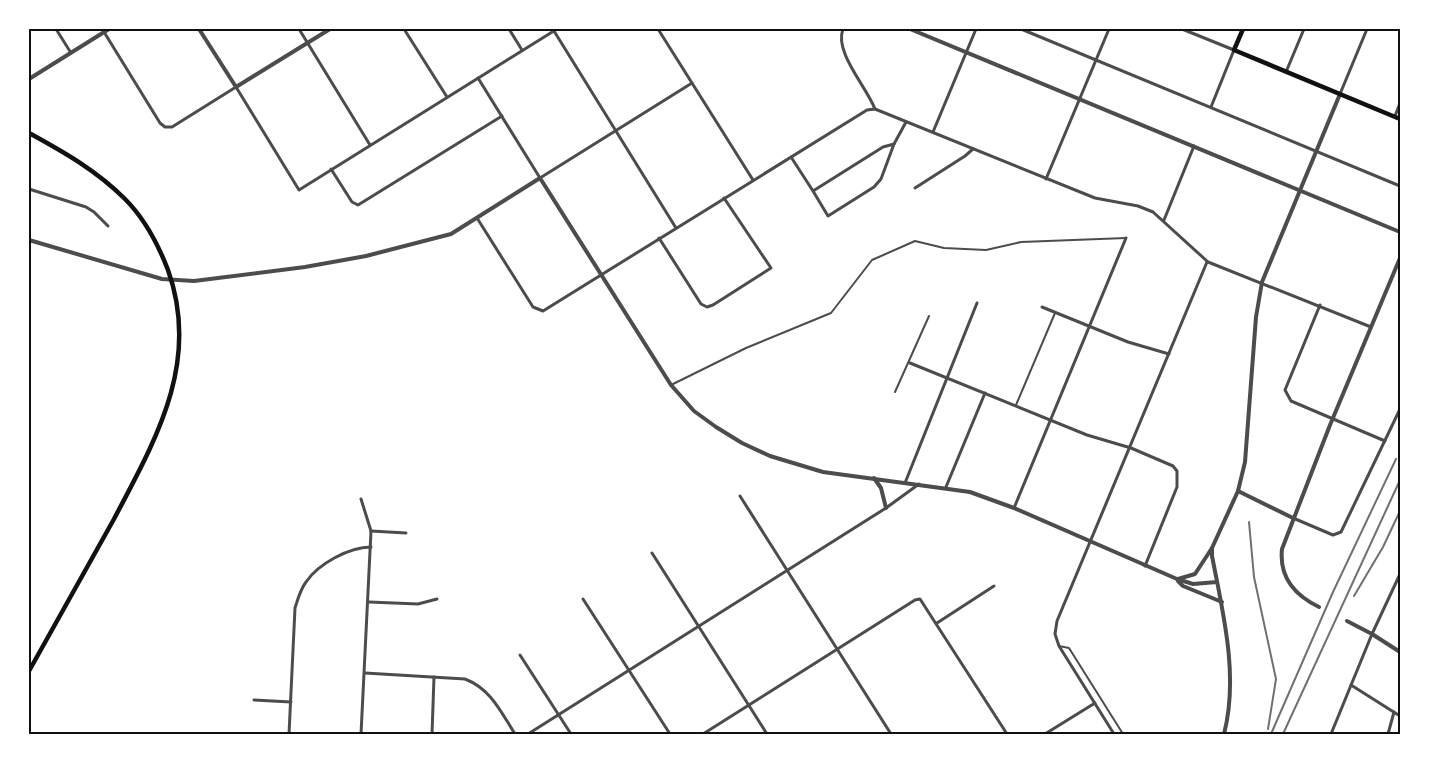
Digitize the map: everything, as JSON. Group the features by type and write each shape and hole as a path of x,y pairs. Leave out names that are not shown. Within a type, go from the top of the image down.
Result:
{"main road":[{"path":"1243,29 1234,50 1400,119"},
{"path":"29,133 73,158 106,181 139,214 158,244 170,276 180,327 178,363 165,416 130,489 29,671"}],"street":[{"path":"56,29 71,53"},
{"path":"29,79 109,29"},
{"path":"200,29 299,190 555,30 676,228"},
{"path":"299,29 370,145"},
{"path":"104,32 160,122 165,127 172,127 330,29"},
{"path":"404,29 447,97"},
{"path":"509,29 522,50"},
{"path":"658,29 753,180"},
{"path":"843,29 840,36 842,49 875,109"},
{"path":"910,29 1400,232"},
{"path":"933,132 976,29"},
{"path":"1021,29 1400,186"},
{"path":"1046,179 1109,29"},
{"path":"1182,29 1234,50 1211,107"},
{"path":"1286,72 1304,29"},
{"path":"1176,579 1196,574 1212,548 1238,491 1245,462 1256,317 1262,282 1367,29"},
{"path":"478,78 670,385 695,412 716,427 756,449 794,464 823,472 946,487 985,497 1176,579 1193,584 1217,582"},
{"path":"29,240 136,273 162,279 184,281 305,267 366,256 451,234 692,83"},
{"path":"1395,116 1400,103"},
{"path":"477,218 533,307 543,311 867,110 875,109 1095,198 1138,206 1153,212 1208,262 1371,327"},
{"path":"331,170 352,202 358,205 502,116"},
{"path":"791,157 828,216 874,188 881,179 894,144 906,122"},
{"path":"813,191 883,147 894,144"},
{"path":"1164,220 1194,146"},
{"path":"916,188 973,149"},
{"path":"29,189 86,207 108,226"},
{"path":"659,238 701,304 707,307 771,268 724,198"},
{"path":"1014,508 1126,238"},
{"path":"1319,607 1299,596 1288,582 1283,572 1282,549 1333,419 1400,258"},
{"path":"1114,734 1059,646 1055,634 1057,621 1208,262"},
{"path":"905,483 977,303"},
{"path":"1042,306 1128,342 1169,354"},
{"path":"1320,306 1285,390 1287,396 1291,401 1385,441"},
{"path":"910,363 1087,435 1130,448 1167,463 1177,472 1178,487 1145,567"},
{"path":"946,487 985,392"},
{"path":"1238,491 1293,518 1337,535 1400,409"},
{"path":"874,478 881,488 886,508"},
{"path":"528,734 788,571 886,508 919,484"},
{"path":"740,496 891,734"},
{"path":"361,499 372,531 361,734"},
{"path":"372,531 406,533"},
{"path":"289,734 295,608 300,593 307,581 319,569 350,550 371,547"},
{"path":"1212,548 1222,602 1229,676 1229,702 1224,734"},
{"path":"652,553 767,734"},
{"path":"1331,734 1372,634 1398,584 1400,574"},
{"path":"1176,579 1183,586 1222,602"},
{"path":"937,623 994,586"},
{"path":"369,602 418,604 437,599"},
{"path":"583,599 670,734"},
{"path":"703,734 915,600 920,600 937,623 1007,734"},
{"path":"1347,621 1400,652"},
{"path":"520,655 571,734"},
{"path":"365,673 465,679 481,687 493,699 515,734"},
{"path":"432,734 434,677"},
{"path":"1351,685 1400,716"},
{"path":"254,700 290,702"},
{"path":"1045,734 1094,703"},
{"path":"1388,734 1394,712"}],"lane":[{"path":"670,385 746,348 831,314 872,260 915,241 944,248 986,250 1021,242 1126,238"},
{"path":"1016,405 1055,312"},
{"path":"895,392 910,363 929,316"},
{"path":"1059,646 1069,648 1123,734"}],"railway":[{"path":"1271,734 1333,592 1396,459"},
{"path":"1283,734 1400,480"},
{"path":"1354,596 1383,547 1400,511"},
{"path":"1249,522 1254,577 1276,679 1268,729"}]}
